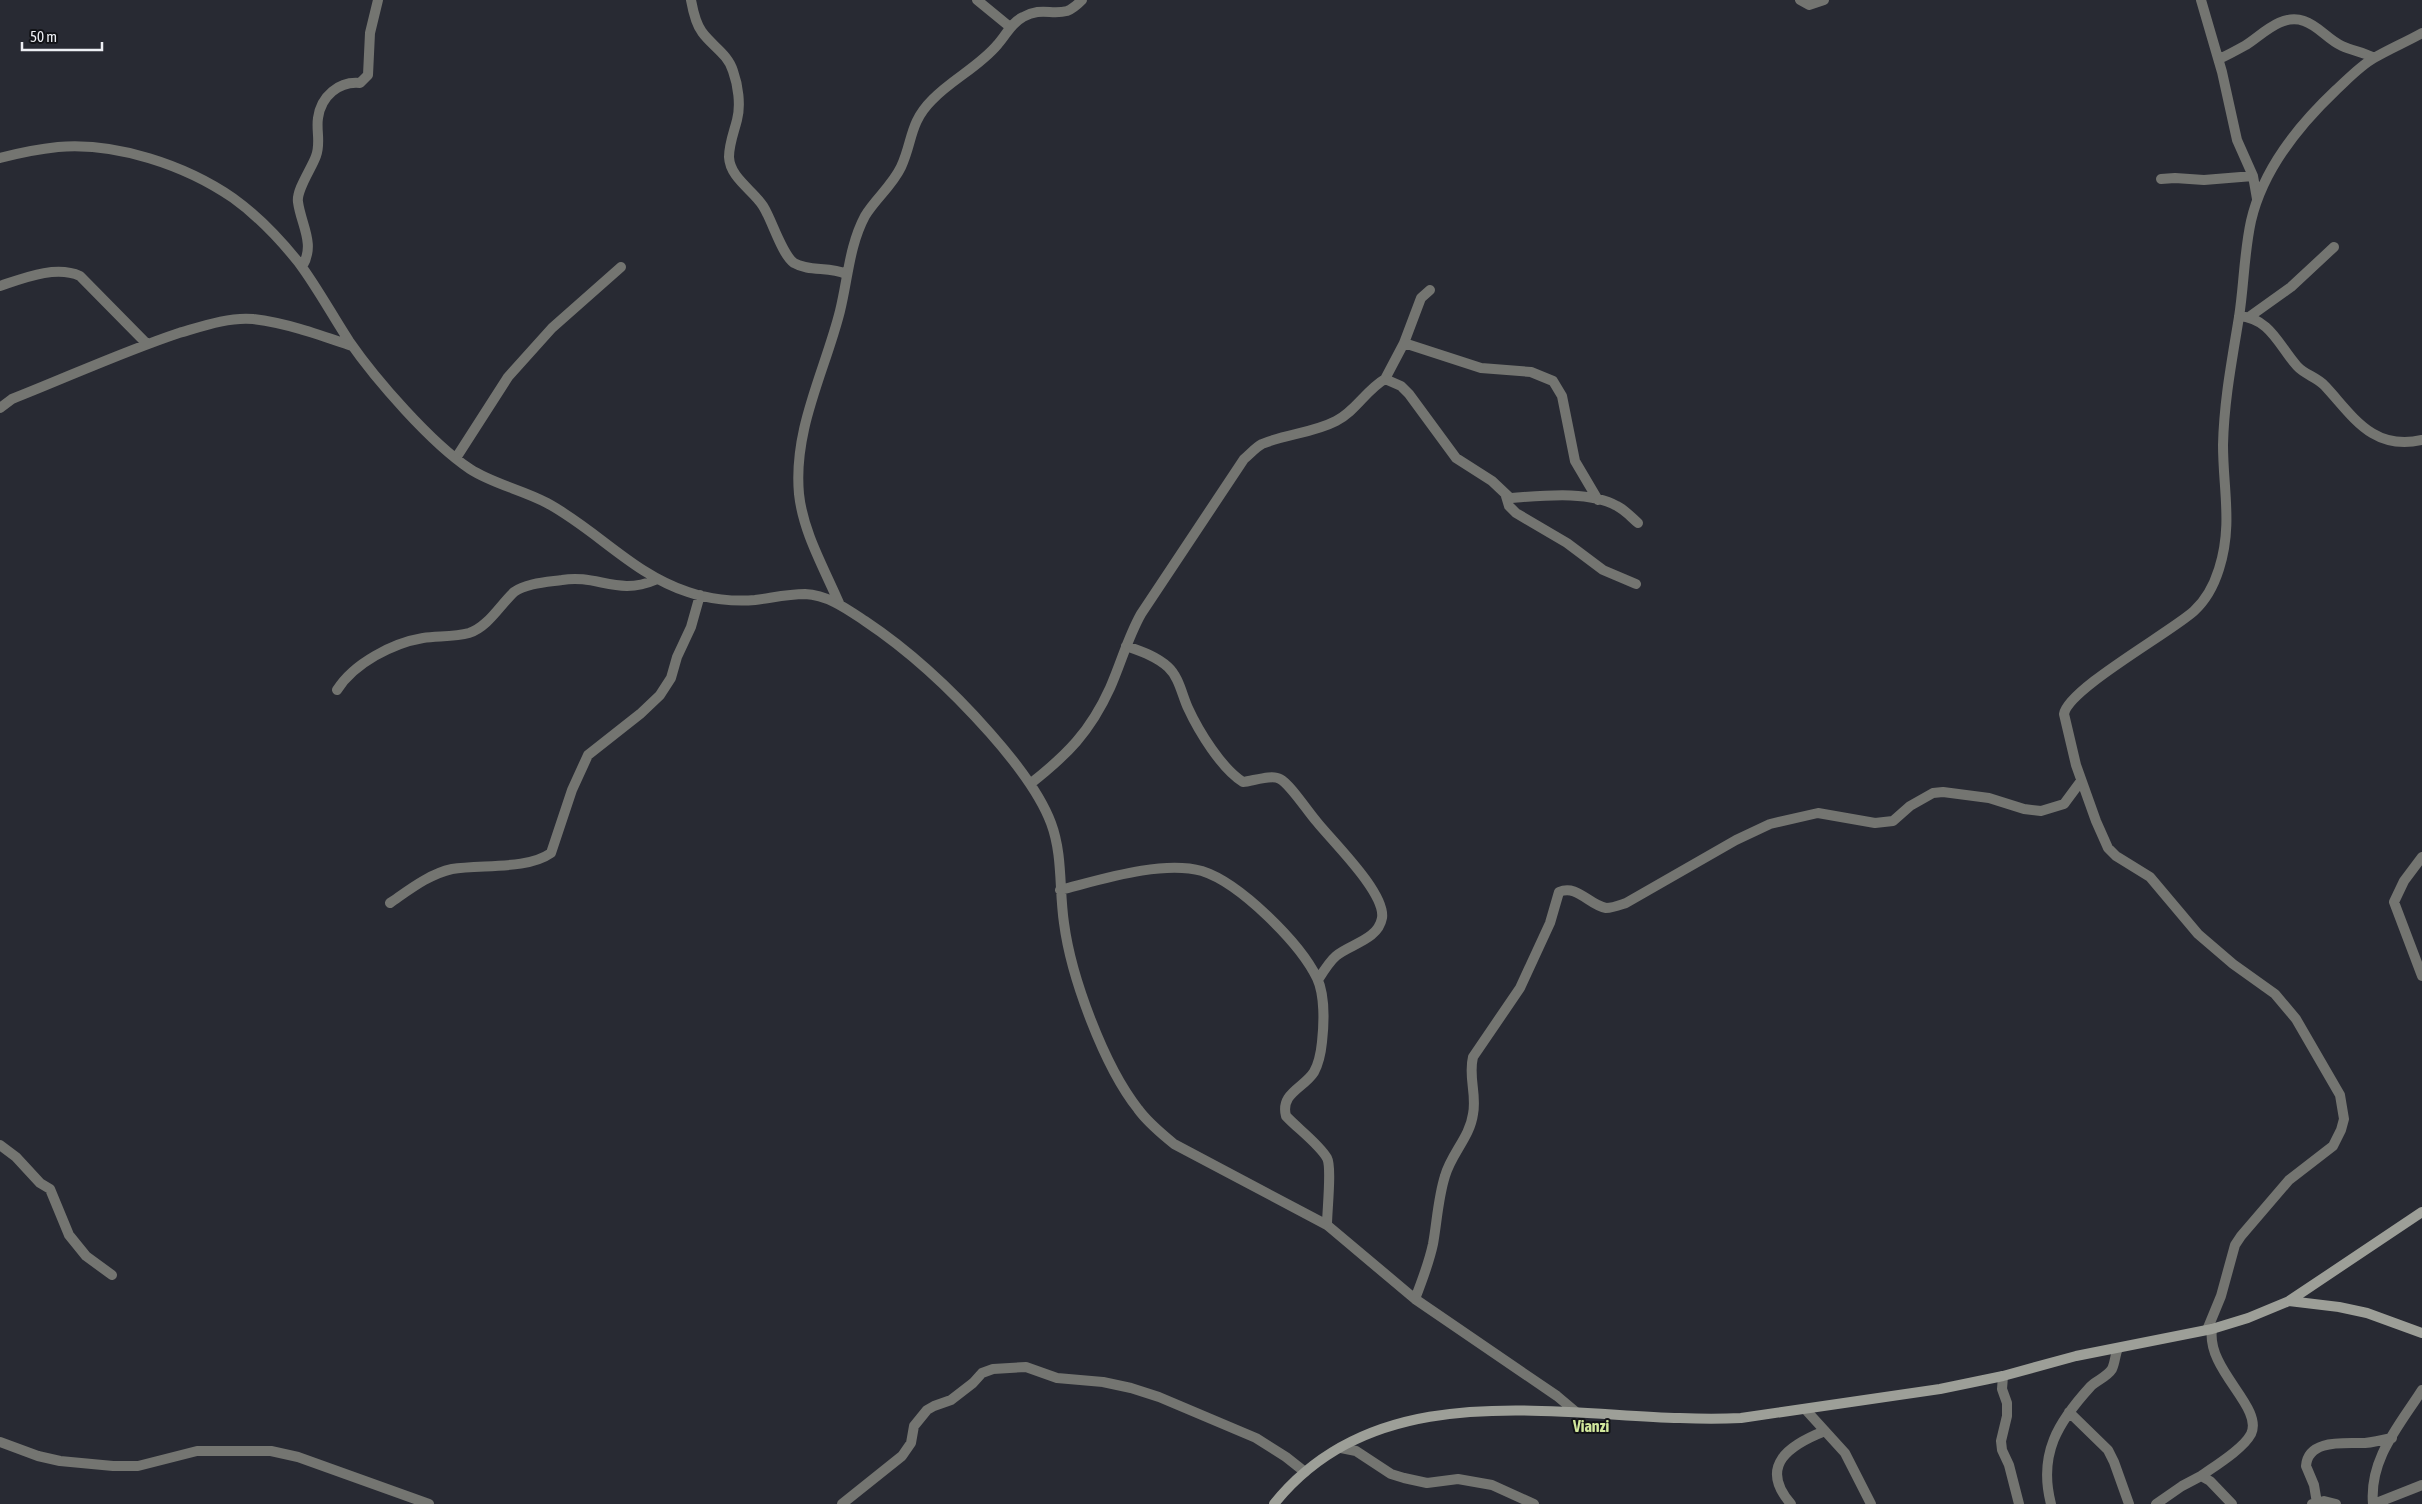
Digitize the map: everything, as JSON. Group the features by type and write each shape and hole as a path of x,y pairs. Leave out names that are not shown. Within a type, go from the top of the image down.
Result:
{"street":[{"path":"302,268 308,258 309,248 306,226 298,202 298,194 318,153 318,117 328,96 334,90 344,83 360,84 368,74 370,33 378,0"},
{"path":"691,0 702,32 729,61 733,71 738,118 729,158 732,170 761,204 790,260 805,267 826,268 846,274"},
{"path":"976,0 1010,27"},
{"path":"839,603 804,518 800,494 799,468 809,404 840,311 846,274 855,241 865,216 900,168 913,126 922,111 942,91 984,60 998,45 1010,27 1020,18 1031,13 1046,10 1067,11 1082,0"},
{"path":"1800,0 1808,5 1824,0"},
{"path":"2201,0 2219,59 2237,140 2253,176 2257,199"},
{"path":"2219,59 2246,45 2274,25 2288,20 2302,20 2316,27 2342,46 2363,51 2374,58"},
{"path":"2156,1504 2182,1486 2201,1476 2243,1444 2251,1433 2253,1424 2252,1414 2228,1381 2213,1352 2209,1330 2221,1296 2235,1245 2289,1180 2333,1146 2341,1130 2344,1108 2340,1095 2296,1019 2285,1005 2275,994 2232,964 2198,934 2150,878 2116,856 2108,848 2081,782 2068,732 2065,707 2087,687 2194,611 2207,596 2220,568 2228,512 2223,445 2226,396 2244,317 2251,223 2257,199 2282,152 2303,122 2350,77 2374,58 2422,33"},
{"path":"0,158 22,153 70,147 104,149 171,166 232,198 262,223 302,268 352,346 369,368 419,424 456,458 475,472 524,492 567,515 655,580 700,595 750,600 804,594 816,595 839,603 910,653 933,672 991,735 1030,784 1045,810 1055,834 1060,873 1060,890 1072,969 1114,1072 1135,1106 1152,1126 1174,1144 1252,1183 1327,1225 1415,1299 1557,1396 1576,1412"},
{"path":"2161,180 2175,178 2204,180 2253,176"},
{"path":"2244,317 2291,287 2334,247"},
{"path":"456,458 508,378 552,328 621,267"},
{"path":"0,286 54,271 70,271 80,276 147,344"},
{"path":"1030,784 1067,754 1080,738 1109,690 1133,628 1149,600 1187,547 1214,500 1244,458 1262,445 1314,430 1350,413 1376,385 1385,380 1404,343 1418,305 1430,290"},
{"path":"2244,317 2268,328 2298,368 2324,385 2357,424 2384,438 2422,440"},
{"path":"0,408 12,399 147,344 207,324 252,319 301,330 352,346"},
{"path":"1404,343 1481,368 1532,372 1552,381 1562,396 1575,461 1598,500"},
{"path":"1385,380 1401,386 1409,394 1456,458 1492,481 1506,496 1509,506 1516,513 1567,543 1603,570 1636,584"},
{"path":"1506,496 1510,498 1555,495 1598,500 1618,506 1638,523"},
{"path":"337,690 349,675 400,643 469,633 493,615 515,592 524,587 576,578 628,588 641,586 655,580"},
{"path":"390,903 416,885 444,872 527,862 542,859 551,853 572,790 588,755 640,714 660,695 671,678 677,657 691,627 700,595"},
{"path":"1126,646 1147,654 1169,668 1175,677 1194,720 1220,761 1232,776 1244,782 1271,777 1279,778 1287,784 1318,824 1362,874 1372,891 1382,916 1379,926 1370,936 1336,956 1318,980"},
{"path":"1415,1299 1427,1267 1444,1177 1448,1166 1470,1128 1473,1116 1475,1101 1470,1070 1473,1057 1520,988 1550,923 1558,892 1571,890 1604,908 1612,908 1626,904 1736,840 1770,824 1818,813 1875,823 1893,822 1910,806 1933,794 1943,792 1988,798 2024,809 2041,811 2064,804 2081,782"},
{"path":"2422,857 2404,881 2394,902 2422,976"},
{"path":"1060,890 1125,873 1162,869 1202,871 1230,884 1260,909 1306,961 1318,980 1322,1042 1318,1063 1307,1081 1286,1099 1284,1107 1286,1116 1322,1152 1329,1164 1327,1225"},
{"path":"0,1145 16,1157 40,1183 50,1189 69,1235 86,1256 112,1275"},
{"path":"1274,1504 1305,1472 1341,1448 1364,1436 1416,1420 1482,1411 1576,1412 1709,1420 1741,1418 1940,1388 2003,1376 2076,1356 2209,1330 2248,1318 2289,1301 2422,1212"},
{"path":"2289,1301 2339,1307 2367,1313 2422,1333"},
{"path":"2051,1504 2047,1464 2056,1431 2069,1412 2094,1383 2112,1369 2118,1348"},
{"path":"842,1504 902,1456 911,1444 914,1426 927,1410 951,1400 973,1383 982,1373 993,1369 1026,1367 1057,1378 1103,1382 1131,1388 1256,1438 1305,1472"},
{"path":"2003,1376 2002,1389 2007,1403 2007,1416 2003,1428 2002,1450 2009,1465 2019,1504"},
{"path":"2422,1390 2381,1457 2372,1479 2373,1504 2422,1485"},
{"path":"1805,1409 1845,1453 1872,1504"},
{"path":"2069,1412 2108,1450 2129,1504"},
{"path":"1791,1504 1785,1497 1777,1478 1778,1463 1791,1448 1825,1431"},
{"path":"2336,1504 2324,1501 2314,1503 2314,1485 2306,1466 2309,1454 2319,1448 2340,1442 2363,1443 2392,1438"},
{"path":"0,1442 60,1462 113,1466 138,1466 197,1452 271,1451 298,1457 429,1504"},
{"path":"1341,1448 1356,1451 1391,1474 1404,1478 1427,1483 1458,1479 1492,1485 1534,1504"},
{"path":"2201,1476 2210,1481 2232,1504"}],"district":[{"name":"Vianzi","path":"1591,1426"}]}
